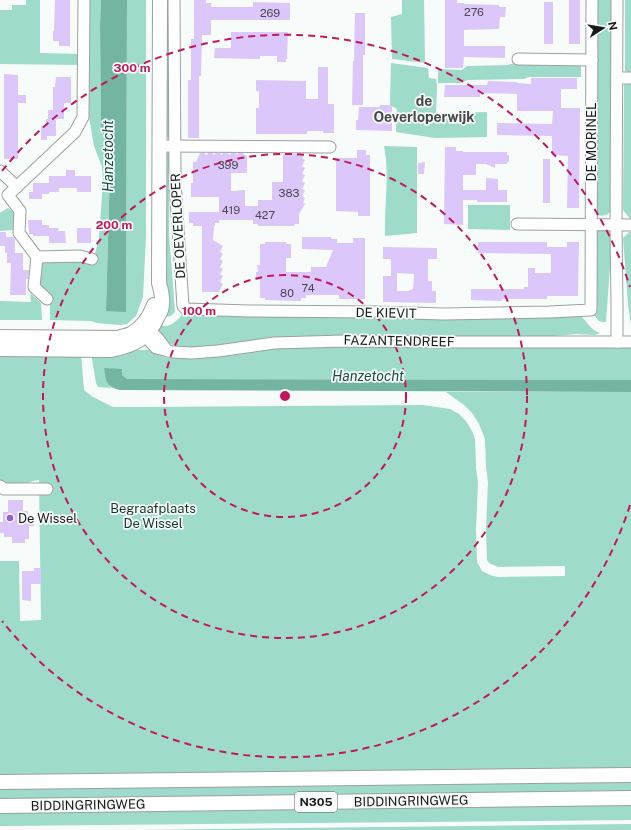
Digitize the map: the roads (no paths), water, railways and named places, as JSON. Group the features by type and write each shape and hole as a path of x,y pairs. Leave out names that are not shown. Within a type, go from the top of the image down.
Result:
{"main road":[{"name":"DE OEVERLOPER","path":"145,332 159,283 160,0"},
{"path":"0,338 118,338 145,332"},
{"path":"0,349 110,350 124,347 138,341 145,332"},
{"name":"BIDDINGRINGWEG","path":"0,782 631,775"},
{"name":"BIDDINGRINGWEG","path":"0,806 631,798"}],"street":[{"path":"47,299 34,287 37,257 19,233 20,211 4,199 75,132 83,117 84,0"},
{"name":"DE OEVERLOPER","path":"174,0 175,182 183,306"},
{"name":"DE MORINEL","path":"591,310 592,0"},
{"name":"DE MORINEL","path":"617,0 617,342"},
{"path":"518,59 592,60"},
{"path":"617,78 631,78"},
{"path":"159,146 330,147"},
{"path":"0,171 17,187"},
{"path":"517,224 631,225"},
{"path":"37,257 80,256 92,259"},
{"name":"DE KIEVIT","path":"183,306 186,309 249,311 444,314 591,310"},
{"name":"FAZANTENDREEF","path":"145,332 156,348 167,351 191,353 218,351 274,343 344,341 631,342"},
{"path":"0,486 4,489 47,489"}],"place":[{"name":"De Wissel","path":"10,518"}],"district":[{"name":"de Oeverloperwijk","path":"424,110"}],"water label":[{"name":"Hanzetocht","path":"108,156"},
{"name":"Hanzetocht","path":"368,376"}],"park label":[{"name":"Begraafplaats De Wissel","path":"153,516"}]}
